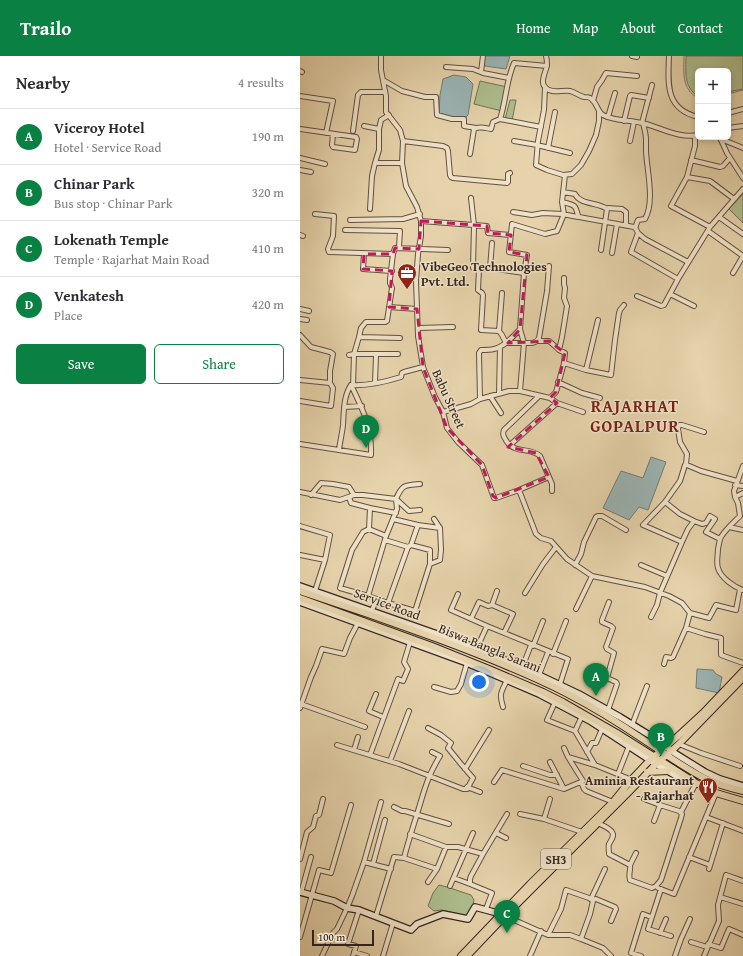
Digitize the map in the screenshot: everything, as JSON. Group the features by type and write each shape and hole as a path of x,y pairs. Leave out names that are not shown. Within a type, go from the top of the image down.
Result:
{"main road":[{"name":"Biswa Bangla Sarani","path":"300,591 475,649 566,693 666,751 705,778 721,785 743,791"},
{"name":"Biswa Bangla Sarani","path":"300,598 332,611 432,646 496,673 617,733 658,762"},
{"name":"SH3","path":"461,956 598,823 658,762 677,737 703,713 743,671"},
{"name":"SH3","path":"467,956 530,884 613,802 630,781 652,758 679,744 743,678"},
{"path":"658,762 716,793 743,801"},
{"path":"647,772 668,771"}],"street":[{"name":"Babu Street","path":"381,56 381,70 385,92 386,112 400,130 402,141 402,164 406,186 422,221 416,281 418,328 423,367 443,412 447,428 458,442 482,465 494,498 519,490"},
{"path":"481,72 483,56"},
{"path":"546,56 547,66 543,85 545,88 544,110 537,145 536,165 565,175 572,174 581,165 596,135 599,121 599,110"},
{"path":"669,56 669,86 673,101 684,113 695,116"},
{"path":"500,119 509,78 514,63 547,66"},
{"path":"446,67 473,69 509,78"},
{"path":"593,101 597,87 606,73 637,76"},
{"path":"383,80 402,91 425,97 436,97 437,115 452,119 464,119 464,126 491,129 493,122 500,119 541,127"},
{"path":"652,85 642,123 646,139 650,200 649,210 645,219 638,220 636,228 638,233 645,240 688,262"},
{"path":"545,88 550,90 570,91 582,97 590,98 596,103 602,114 608,117 642,123 672,132 691,136 695,135"},
{"path":"353,131 358,95 361,92 385,92"},
{"path":"608,117 615,93"},
{"path":"624,121 631,95 649,98"},
{"path":"300,96 332,101 326,133"},
{"path":"731,112 743,110"},
{"path":"548,148 555,112"},
{"path":"370,209 372,176 379,150 379,129 381,120 389,115"},
{"path":"630,141 634,122"},
{"path":"364,126 379,129"},
{"path":"731,128 743,126"},
{"path":"470,154 473,131 476,128"},
{"path":"300,129 333,134 357,138 355,150 333,147 333,134"},
{"path":"696,140 687,177 671,206 709,229 743,257 733,273"},
{"path":"722,140 730,158 743,178"},
{"path":"725,140 743,148"},
{"path":"402,141 443,146 446,148 448,151 450,175 453,178 507,183 508,174 510,173"},
{"path":"514,142 537,145 570,153"},
{"path":"300,158 325,164"},
{"path":"691,160 720,167 723,166 730,158"},
{"path":"375,163 402,164"},
{"path":"300,170 311,172"},
{"path":"520,391 524,343 520,329 524,273 527,255 509,252 512,224 545,234 557,231 564,214 562,202 565,175"},
{"path":"687,177 710,181 734,199"},
{"path":"637,296 664,306 678,279 709,229 743,189"},
{"path":"564,192 575,194 582,200 607,209 622,208 626,212 626,225"},
{"path":"472,198 474,226 473,268 490,268 524,273"},
{"path":"562,202 572,205 579,217"},
{"path":"600,250 606,222 607,209"},
{"path":"513,212 532,215 543,213 564,214 636,228"},
{"path":"316,214 334,216 333,236 328,249 329,252 394,254"},
{"path":"350,220 403,219 420,214"},
{"path":"719,217 743,234"},
{"path":"422,221 487,226 488,233 511,235"},
{"path":"612,253 617,224"},
{"path":"345,230 400,231 399,247"},
{"path":"638,233 631,252 678,279"},
{"path":"490,268 492,243"},
{"path":"300,444 370,455 371,439 365,415 352,386 354,354 361,328 366,322 387,321 392,288 390,283 395,248 448,250"},
{"path":"364,254 363,269 392,271"},
{"path":"538,341 547,291 549,266"},
{"path":"479,269 478,290 483,295 480,330 499,331"},
{"path":"559,350 567,306 564,298 564,278"},
{"path":"502,293 499,331 506,343"},
{"path":"670,294 694,306"},
{"path":"564,363 586,370 611,375 614,340 619,313 624,305"},
{"path":"389,307 417,309"},
{"path":"300,309 309,310"},
{"path":"300,319 307,320"},
{"path":"586,370 598,320"},
{"path":"418,328 453,327"},
{"path":"480,399 479,353 481,350 500,347 520,329"},
{"path":"300,334 311,347 330,352 332,354 330,383 333,388 331,406 300,401"},
{"path":"358,337 400,338"},
{"path":"506,343 535,343 538,341 549,341 565,353 564,363 556,392 550,398"},
{"path":"499,393 500,347"},
{"path":"349,355 398,354"},
{"path":"375,383 376,355"},
{"path":"339,450 347,391 352,386 375,383 401,377 402,373 404,372 423,367"},
{"path":"300,380 330,383"},
{"path":"558,382 582,393 600,398"},
{"path":"443,412 509,391 520,391 550,398 557,403 583,412"},
{"path":"490,396 501,413"},
{"path":"539,396 504,430 503,434 510,446 516,449 536,453 540,456 550,477 552,491"},
{"path":"510,446 557,403"},
{"path":"344,407 362,406"},
{"path":"682,542 643,525 665,502 680,482 686,464 687,454 680,442 678,426 682,425 704,432"},
{"path":"686,464 700,471 737,481"},
{"path":"550,477 519,490 536,534 541,538 551,541 567,560 592,576 645,587 669,596 682,603 690,613 709,618 716,605 736,610 741,590 726,579 718,567 717,556 720,539 729,527 741,516 734,490 743,466"},
{"path":"311,495 321,483 349,487 354,495"},
{"path":"368,596 386,538 396,513 396,499 403,487 420,484"},
{"path":"735,486 743,486"},
{"path":"300,492 340,500 354,495 396,499 409,511 420,510"},
{"path":"735,497 743,493"},
{"path":"348,497 351,503 396,513"},
{"path":"665,502 680,514 694,522 702,524 706,523 710,516 715,519 706,532 720,539"},
{"path":"369,530 370,508"},
{"path":"575,565 596,517 602,516 626,530"},
{"path":"393,519 440,528"},
{"path":"430,564 440,560 441,550 440,528 434,520"},
{"path":"651,617 682,542 688,529 694,522"},
{"path":"388,603 418,525"},
{"path":"300,526 330,535 325,560 315,591"},
{"path":"729,527 743,530"},
{"path":"369,530 386,538 410,546 430,550 430,564 415,611 340,588 352,550 363,532 369,530"},
{"path":"525,593 543,564 556,547"},
{"path":"300,555 325,560"},
{"path":"641,565 668,576"},
{"path":"576,609 592,576"},
{"name":"Service Road","path":"300,586 372,610 475,649 560,684 608,710 654,738 666,751 720,779 743,786"},
{"path":"492,605 497,591"},
{"path":"458,594 451,610 568,659 560,684"},
{"path":"372,610 377,599"},
{"path":"300,602 332,611 358,623 467,664 496,673 507,680 555,701 602,728 629,746 652,758"},
{"path":"471,619 479,602 488,606 492,605 513,614 504,633"},
{"path":"608,710 617,684 607,678 614,653 606,647 613,629 604,623 602,618 609,602"},
{"path":"664,664 666,658 673,657 686,628 690,613"},
{"path":"522,668 543,620"},
{"path":"539,675 566,621"},
{"path":"358,623 344,654 322,649 301,706 365,727"},
{"path":"475,649 487,626"},
{"path":"686,628 721,638 721,655 743,663"},
{"path":"370,755 398,680 403,681 408,669 404,662 410,642"},
{"path":"434,687 451,692 457,691 461,684 467,664"},
{"path":"503,707 500,696 507,680"},
{"path":"632,725 647,686"},
{"path":"376,694 369,711 384,717"},
{"path":"555,701 547,720 575,731 595,765"},
{"path":"390,761 409,712"},
{"path":"575,731 582,716"},
{"path":"428,728 441,735 451,743 448,748 473,778 467,787"},
{"path":"587,752 592,744 596,743 602,728"},
{"path":"465,769 489,730"},
{"path":"354,750 358,737"},
{"path":"679,744 740,766"},
{"path":"338,745 390,761 463,788 467,789 467,787 480,792"},
{"path":"618,774 629,746"},
{"path":"564,748 583,781 581,782 584,789 613,802"},
{"path":"404,858 429,775 440,756 432,752"},
{"path":"568,757 595,765 627,778 630,781"},
{"path":"550,762 564,790"},
{"path":"658,762 668,771 680,778 685,777"},
{"path":"523,766 550,775 557,775"},
{"path":"494,782 502,770 564,790 581,782"},
{"path":"636,853 630,865 630,880 652,888 656,886 661,880 681,818 681,812 696,783"},
{"path":"671,936 648,929 659,889 674,894 716,793"},
{"path":"300,859 307,832 312,827 316,816 319,815 323,799"},
{"path":"544,819 550,799"},
{"path":"644,799 681,812"},
{"path":"322,956 347,908 364,862 381,802"},
{"path":"300,937 319,870 331,873 350,805"},
{"path":"654,820 660,805"},
{"path":"394,807 402,811 449,824"},
{"path":"470,884 470,876 507,814"},
{"path":"520,814 544,819 582,832"},
{"path":"706,817 743,831"},
{"path":"372,864 385,820"},
{"path":"598,823 613,832 613,837 609,844 610,854 630,865"},
{"path":"689,857 710,867 723,823"},
{"path":"496,833 506,838"},
{"path":"410,834 446,847 458,847 483,854"},
{"path":"450,886 473,834"},
{"path":"428,882 437,869 446,847"},
{"path":"311,857 300,892 334,901 347,908 359,910 411,930 417,924 443,914 468,919 475,907 503,915 548,935 570,935 603,948 611,956"},
{"path":"376,916 394,857 404,858 437,869"},
{"path":"364,862 391,869"},
{"path":"581,939 590,914 592,900 605,868"},
{"path":"704,956 719,921 718,907 726,875 743,881"},
{"path":"454,878 492,893 486,909"},
{"path":"548,935 561,909 566,890 592,900 596,899 615,907 616,909 611,921"},
{"path":"720,897 743,904"},
{"path":"359,910 348,944 356,946 353,954 367,956"},
{"path":"641,956 631,952 643,914 651,917"},
{"path":"660,933 666,919"},
{"path":"675,956 690,919"},
{"path":"383,956 394,923"},
{"path":"691,942 721,948 729,929 743,935"},
{"path":"530,956 541,931"}],"highlighted area":[{"path":"421,221 487,226 488,233 511,235 509,252 527,255 520,329 508,343 549,341 565,353 556,392 550,398 557,403 508,447 536,453 549,477 496,498 493,496 482,465 447,428 423,367 417,309 389,307 392,271 363,269 364,254 393,254 395,248 419,249"}],"green space":[{"path":"686,56 743,56 743,89 731,91 731,68 695,68 695,94 690,88 686,78"},
{"path":"480,81 507,87 502,111 474,104"},
{"path":"510,100 516,100 512,121 505,119"},
{"path":"743,194 743,223 729,209"},
{"path":"439,885 471,895 474,900 467,916 442,910 434,911 428,906 433,893"}],"water":[{"path":"485,56 510,56 506,69 485,66"},
{"path":"454,75 466,77 473,84 468,115 466,117 454,118 440,115 439,113 443,79"},
{"path":"651,457 666,462 648,510 639,507 629,520 603,508 621,471 643,478"},
{"path":"697,669 713,670 716,674 722,677 719,693 696,688"}],"waterway":[{"path":"684,56 684,74 686,85 695,96"},
{"path":"731,93 743,90"}],"place":[{"name":"VibeGeo Technologies Pvt. Ltd.","path":"407,290"},
{"name":"Venkatesh","path":"366,448"},
{"name":"Viceroy Hotel","path":"596,696"},
{"name":"Chinar Park","path":"661,756"},
{"name":"Aminia Restaurant - Rajarhat","path":"708,804"},
{"name":"Lokenath Temple","path":"507,933"}],"district":[{"name":"RAJARHAT GOPALPUR","path":"635,415"}]}
